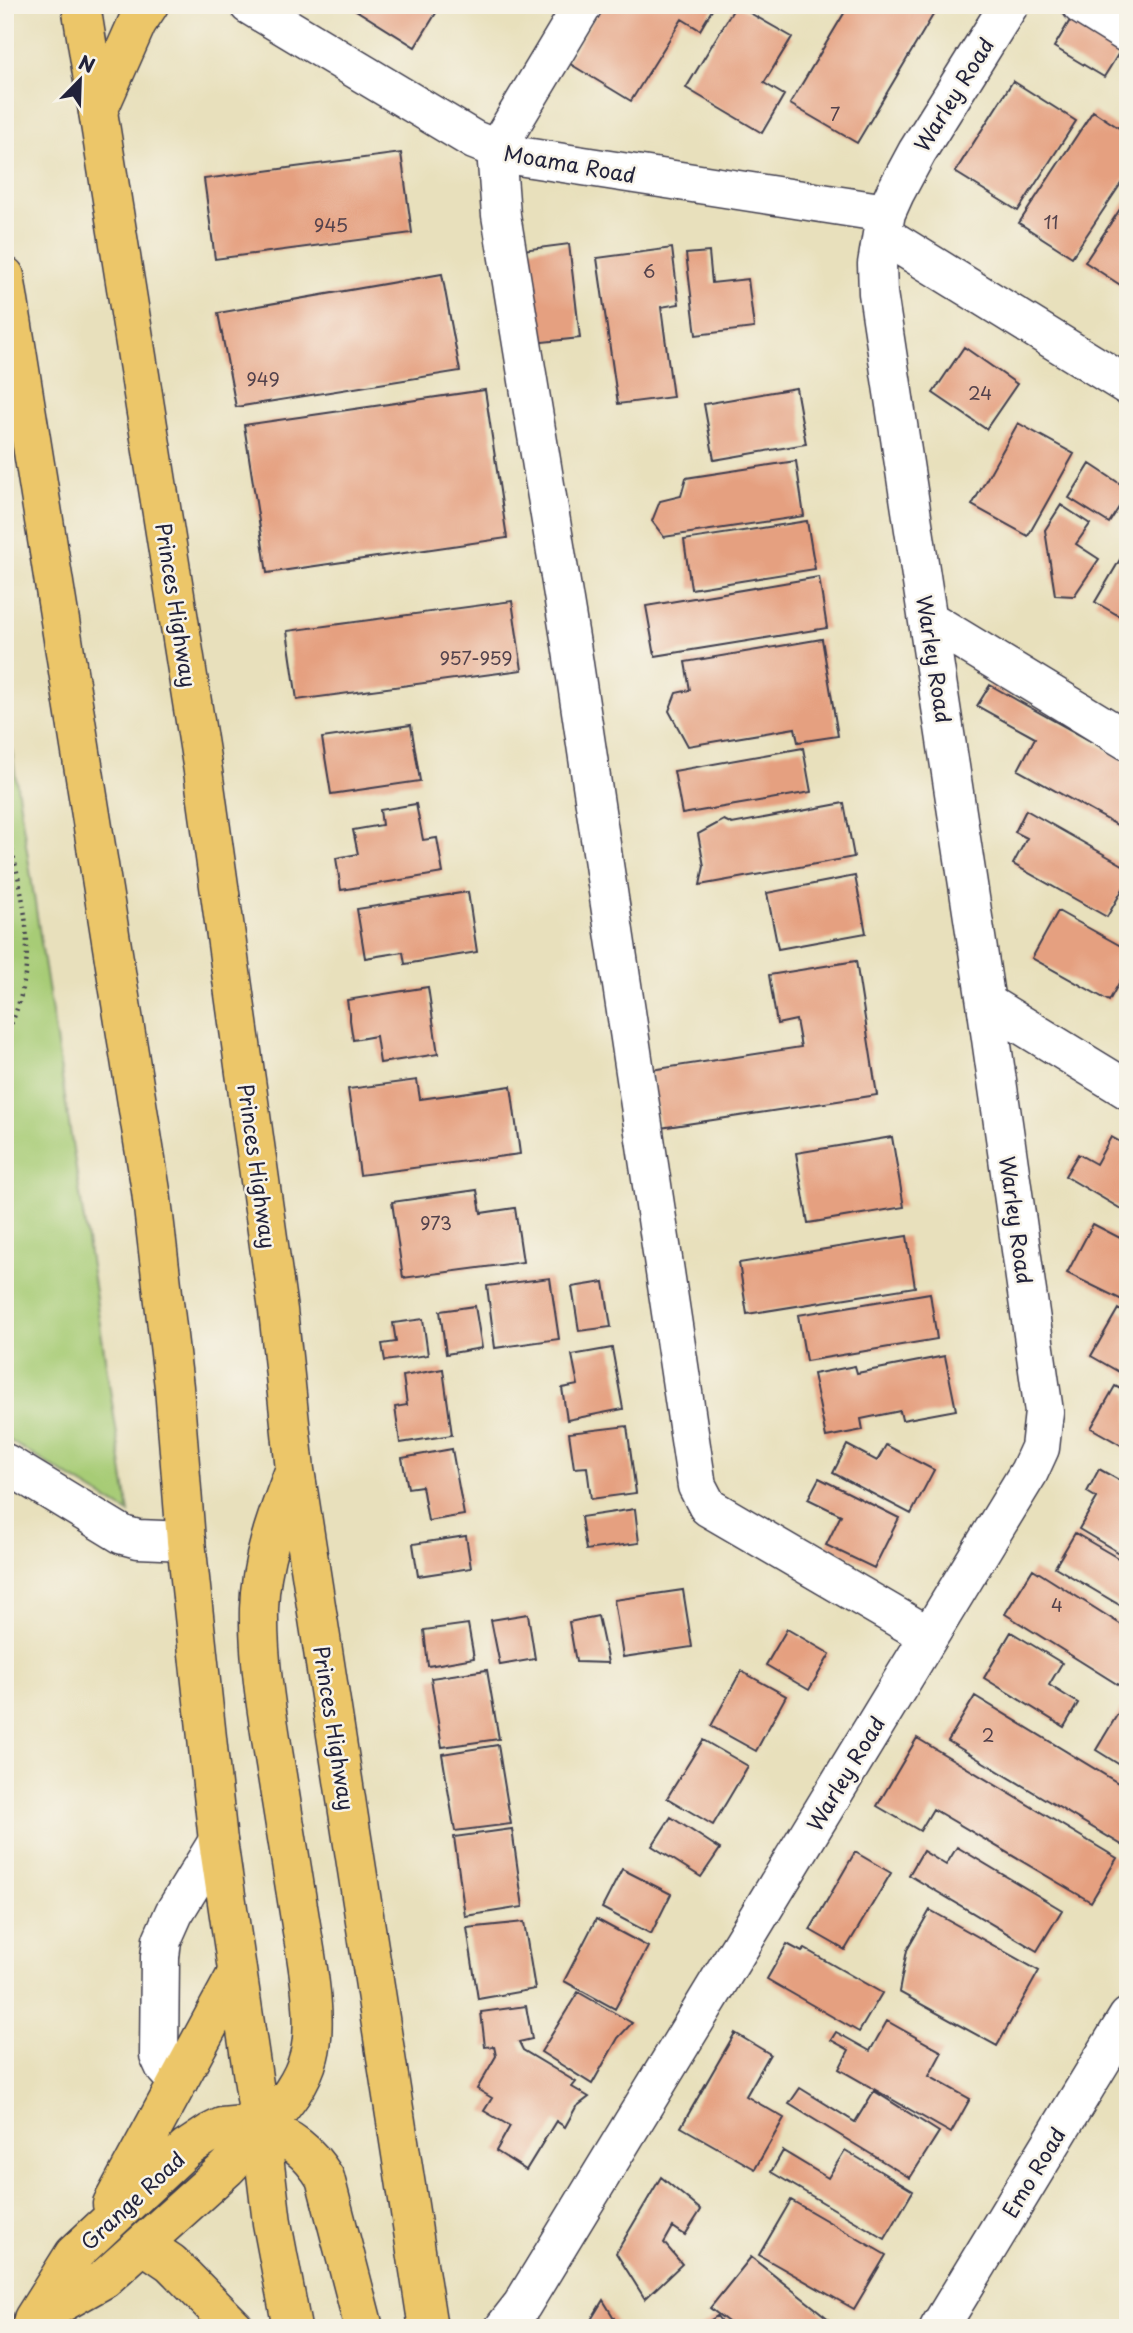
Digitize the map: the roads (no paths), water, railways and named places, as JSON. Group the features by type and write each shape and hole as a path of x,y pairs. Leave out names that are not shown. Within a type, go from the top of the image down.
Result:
{"main road":[{"name":"Princes Highway","path":"81,5 203,771 278,1310 295,1469 428,2328"},
{"path":"99,111 137,23 149,5"},
{"path":"5,276 151,1191 174,1387 186,1541 218,1841 236,1975 262,2129 272,2223 292,2328"},
{"path":"262,2129 283,2105 301,2077 309,2058 312,2026 304,1944 265,1702 260,1636 261,1587 274,1522 295,1469"},
{"path":"204,1705 265,1702"},
{"path":"97,2230 236,1975"},
{"name":"Grange Road","path":"29,2323 74,2254 186,2149 222,2127 262,2129"},
{"path":"262,2129 297,2145 313,2160 325,2178 364,2328"},
{"name":"Grange Road","path":"29,2323 104,2278 227,2168 262,2129"},
{"path":"143,2244 171,2263 205,2310 235,2328"}],"street":[{"name":"Moama Road","path":"249,5 474,141 496,150 884,223 1128,386"},
{"path":"583,5 496,150 501,215 571,644 697,1486 708,1507 929,1636"},
{"name":"Warley Road","path":"505,2328 522,2305 1029,1472 1040,1448 1044,1412 929,620 880,321 877,264 884,223 917,152 1009,5"},
{"path":"1081,5 1128,34"},
{"path":"929,620 1128,741"},
{"path":"986,1003 1128,1090"},
{"path":"5,1463 123,1535 138,1539 186,1541"},
{"path":"178,2082 162,2064 159,2055 161,1947 169,1923 218,1841"},
{"name":"Emo Road","path":"939,2328 1128,2017"}]}
